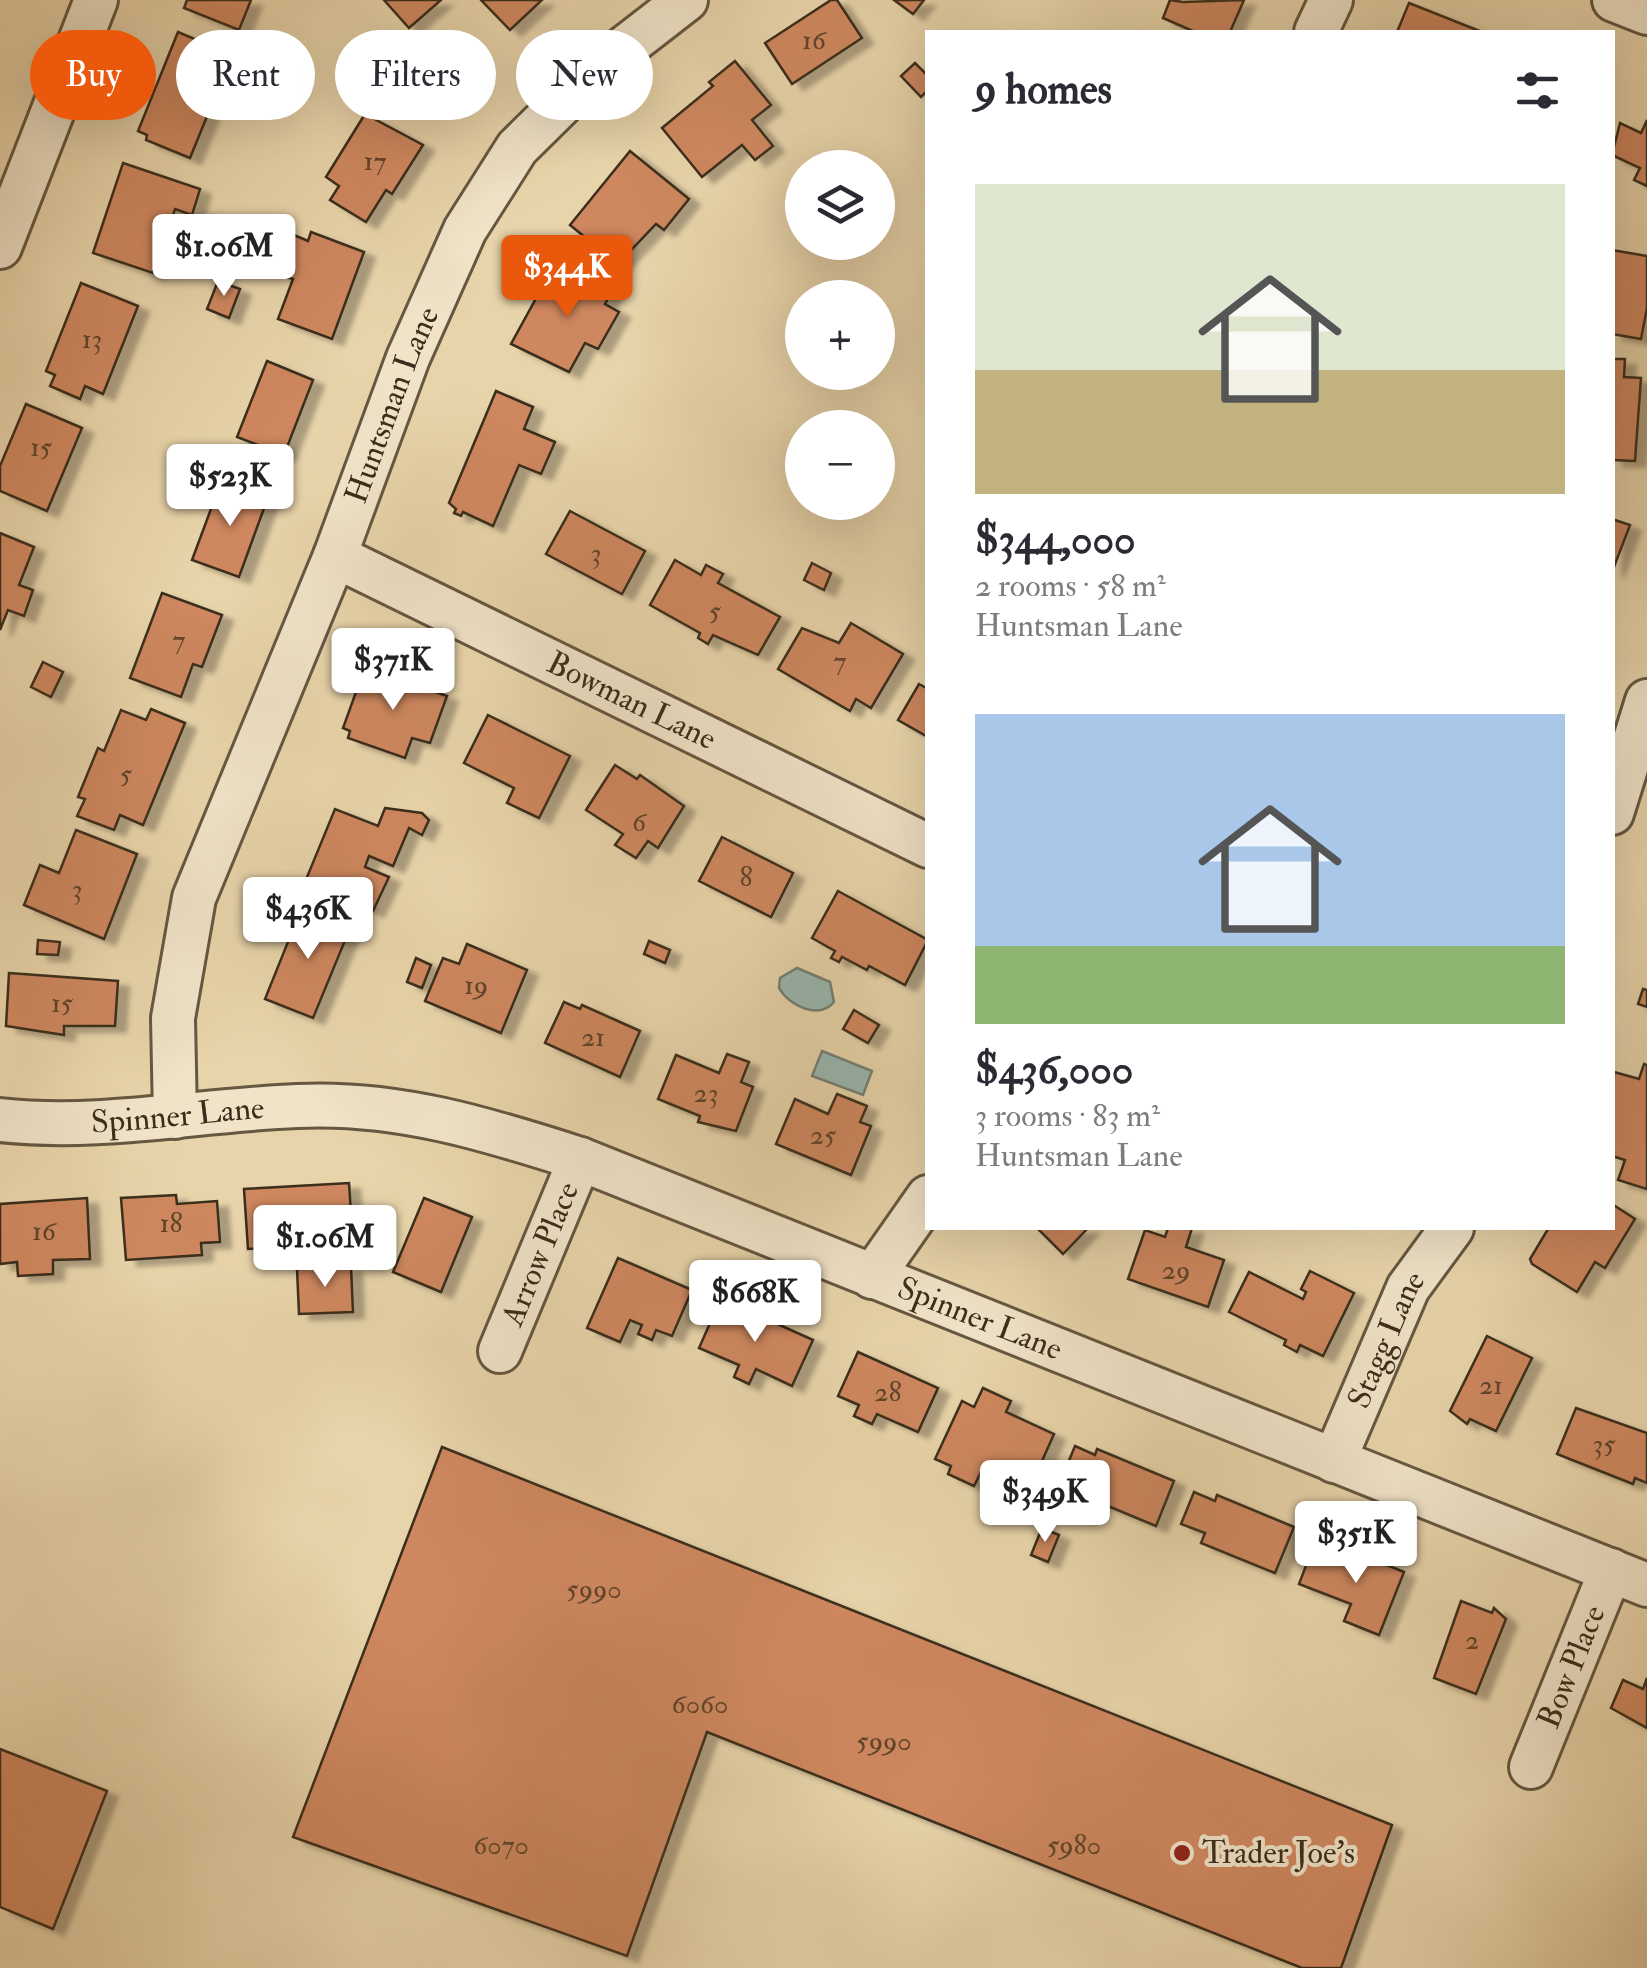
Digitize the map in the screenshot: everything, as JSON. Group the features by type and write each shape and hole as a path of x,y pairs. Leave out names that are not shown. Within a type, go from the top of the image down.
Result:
{"street":[{"path":"0,247 96,0"},
{"name":"Huntsman Lane","path":"174,1117 173,1018 194,898 335,556 408,358 465,230 517,148 597,68 686,0"},
{"path":"1317,30 1331,0"},
{"path":"1614,0 1647,13"},
{"name":"Bowman Lane","path":"335,556 925,845"},
{"path":"1615,803 1647,701"},
{"name":"Spinner Lane","path":"0,1120 47,1126 298,1105 378,1108 460,1120 580,1158 1629,1577"},
{"name":"Arrow Place","path":"500,1351 580,1158"},
{"path":"872,1277 925,1202"},
{"name":"Stagg Lane","path":"1334,1461 1408,1288 1451,1230"},
{"name":"Bow Place","path":"1530,1766 1629,1577"}],"water":[{"path":"797,968 830,982 834,1002 813,1010 784,995 779,988 780,978"},
{"path":"822,1051 872,1071 863,1095 812,1076"}],"building":[{"path":"187,0 251,0 239,30 184,8"},
{"path":"384,0 441,0 409,28"},
{"path":"481,0 542,0 510,30"},
{"path":"831,0 837,0 862,38 792,84 765,43"},
{"path":"894,0 924,0 913,14"},
{"path":"1170,0 1244,0 1231,30 1190,30 1163,18"},
{"path":"1409,3 1477,30 1398,30"},
{"path":"176,37 176,120 205,120 190,158 146,140 147,135 138,131 142,120 156,120 156,86"},
{"path":"735,61 771,105 752,120 773,146 755,160 742,145 702,177 662,128 713,86 709,82"},
{"path":"915,63 925,73 925,93 921,97 901,76"},
{"path":"361,120 376,120 423,145 392,194 386,190 366,222 330,200 339,186 326,177"},
{"path":"1647,120 1647,186 1634,180 1640,168 1615,156 1620,123 1641,133"},
{"path":"630,151 689,199 664,230 656,224 618,264 570,225"},
{"path":"123,163 200,189 192,215 175,209 153,273 93,253"},
{"path":"311,232 364,252 332,339 278,319 293,279 279,275 294,235 308,241"},
{"path":"1615,251 1647,256 1647,308 1641,339 1615,335"},
{"path":"567,264 613,290 605,304 619,312 598,349 585,343 569,372 511,344 539,293 548,298"},
{"path":"218,281 240,289 229,318 207,309"},
{"path":"81,283 138,306 103,394 85,386 80,399 50,386 55,375 46,371"},
{"path":"1615,359 1625,359 1624,377 1641,378 1635,461 1615,460"},
{"path":"267,361 313,380 284,455 237,437"},
{"path":"496,391 533,407 524,429 555,442 541,474 519,465 493,526 463,512 461,516 454,513 456,509 449,503"},
{"path":"26,404 82,428 47,511 0,491 0,466"},
{"path":"221,482 254,494 256,488 263,491 261,498 267,500 239,577 192,560"},
{"path":"570,511 645,551 622,594 546,554"},
{"path":"1615,520 1630,525 1615,564"},
{"path":"0,533 34,547 19,585 33,590 24,616 8,610 0,630"},
{"path":"675,560 701,575 706,565 723,574 718,583 780,617 758,655 713,635 708,644 698,638 700,633 650,605"},
{"path":"812,563 831,573 824,590 804,580"},
{"path":"162,593 222,615 202,667 193,664 181,697 130,678"},
{"path":"851,623 903,654 871,708 856,699 850,711 778,669 802,628 839,643"},
{"path":"43,662 63,672 51,697 31,687"},
{"path":"365,667 447,696 430,743 412,738 405,758 348,738 350,731 343,728"},
{"path":"919,684 925,687 925,735 898,720"},
{"path":"151,709 185,723 143,825 120,815 114,830 77,816 85,799 78,797 98,748 104,751 121,710 146,720"},
{"path":"488,715 570,756 539,818 507,803 514,788 464,763"},
{"path":"615,765 637,779 640,775 684,806 658,848 648,841 636,858 615,845 623,834 586,810"},
{"path":"385,808 422,813 429,820 422,835 409,828 393,866 369,856 365,867 389,877 373,911 305,882 335,809 378,826"},
{"path":"76,830 137,854 104,939 24,905 40,865 59,873"},
{"path":"722,837 793,873 771,917 699,881"},
{"path":"838,891 925,938 925,946 905,985 869,966 867,970 842,957 839,962 831,958 835,951 812,938"},
{"path":"302,907 351,926 313,1018 265,999"},
{"path":"38,940 60,942 58,955 37,954"},
{"path":"649,941 670,950 665,963 644,954"},
{"path":"467,944 527,970 501,1033 425,1001 443,958 459,964"},
{"path":"416,958 431,965 422,988 407,982"},
{"path":"9,973 118,981 115,1026 64,1026 64,1035 6,1026"},
{"path":"1643,989 1647,990 1647,1007 1638,1004"},
{"path":"564,1002 580,1009 582,1005 640,1031 620,1077 545,1043"},
{"path":"854,1010 879,1025 868,1043 843,1029"},
{"path":"727,1054 749,1062 741,1082 753,1087 736,1131 698,1122 700,1116 658,1099 676,1055 719,1073"},
{"path":"1644,1064 1647,1065 1647,1189 1618,1180 1625,1160 1615,1157 1615,1072 1639,1079"},
{"path":"837,1094 867,1106 860,1122 871,1126 851,1175 776,1144 795,1099 828,1114"},
{"path":"349,1183 353,1243 248,1249 244,1189"},
{"path":"176,1195 177,1204 217,1201 220,1242 201,1243 202,1255 126,1260 121,1198"},
{"path":"87,1198 90,1259 53,1260 53,1274 18,1276 17,1262 0,1264 0,1204"},
{"path":"424,1198 472,1217 441,1292 393,1272"},
{"path":"1615,1206 1635,1219 1605,1268 1595,1262 1577,1292 1530,1259 1547,1230 1615,1230"},
{"path":"1039,1230 1086,1230 1063,1254"},
{"path":"1145,1230 1165,1237 1167,1230 1191,1230 1186,1247 1224,1260 1208,1307 1128,1279"},
{"path":"618,1258 692,1290 672,1336 656,1330 652,1340 638,1334 642,1325 630,1320 620,1342 587,1328"},
{"path":"351,1267 353,1312 299,1314 297,1269"},
{"path":"1310,1271 1354,1293 1323,1356 1300,1345 1297,1352 1284,1345 1286,1340 1229,1312 1249,1272 1303,1299 1306,1292 1301,1289"},
{"path":"719,1303 735,1310 737,1306 813,1340 792,1386 756,1369 749,1384 734,1377 739,1365 699,1348"},
{"path":"1487,1336 1532,1358 1496,1431 1470,1419 1467,1424 1450,1411"},
{"path":"858,1352 938,1388 918,1432 877,1414 872,1424 854,1416 859,1405 838,1396"},
{"path":"983,1388 1011,1401 1006,1412 1054,1434 1034,1479 1003,1464 998,1476 983,1468 974,1486 948,1474 951,1466 935,1459 962,1401 974,1407"},
{"path":"1576,1408 1647,1433 1647,1483 1635,1478 1633,1484 1557,1454"},
{"path":"1075,1446 1095,1455 1097,1449 1174,1481 1156,1526 1079,1494 1081,1489 1061,1480"},
{"path":"442,1447 1392,1825 1341,1968 1302,1968 707,1732 627,1956 293,1837"},
{"path":"1194,1492 1215,1501 1217,1495 1294,1527 1275,1573 1201,1543 1205,1533 1181,1524"},
{"path":"1042,1528 1059,1535 1048,1562 1031,1555"},
{"path":"1340,1546 1404,1572 1379,1635 1344,1621 1351,1604 1299,1584 1310,1555 1333,1564"},
{"path":"1461,1601 1492,1613 1494,1608 1506,1619 1476,1694 1434,1678"},
{"path":"1647,1678 1647,1728 1611,1708 1623,1680 1643,1689"},
{"path":"0,1749 107,1791 53,1929 0,1907"}],"place":[{"name":"Trader Joe's","path":"1182,1853"}]}
